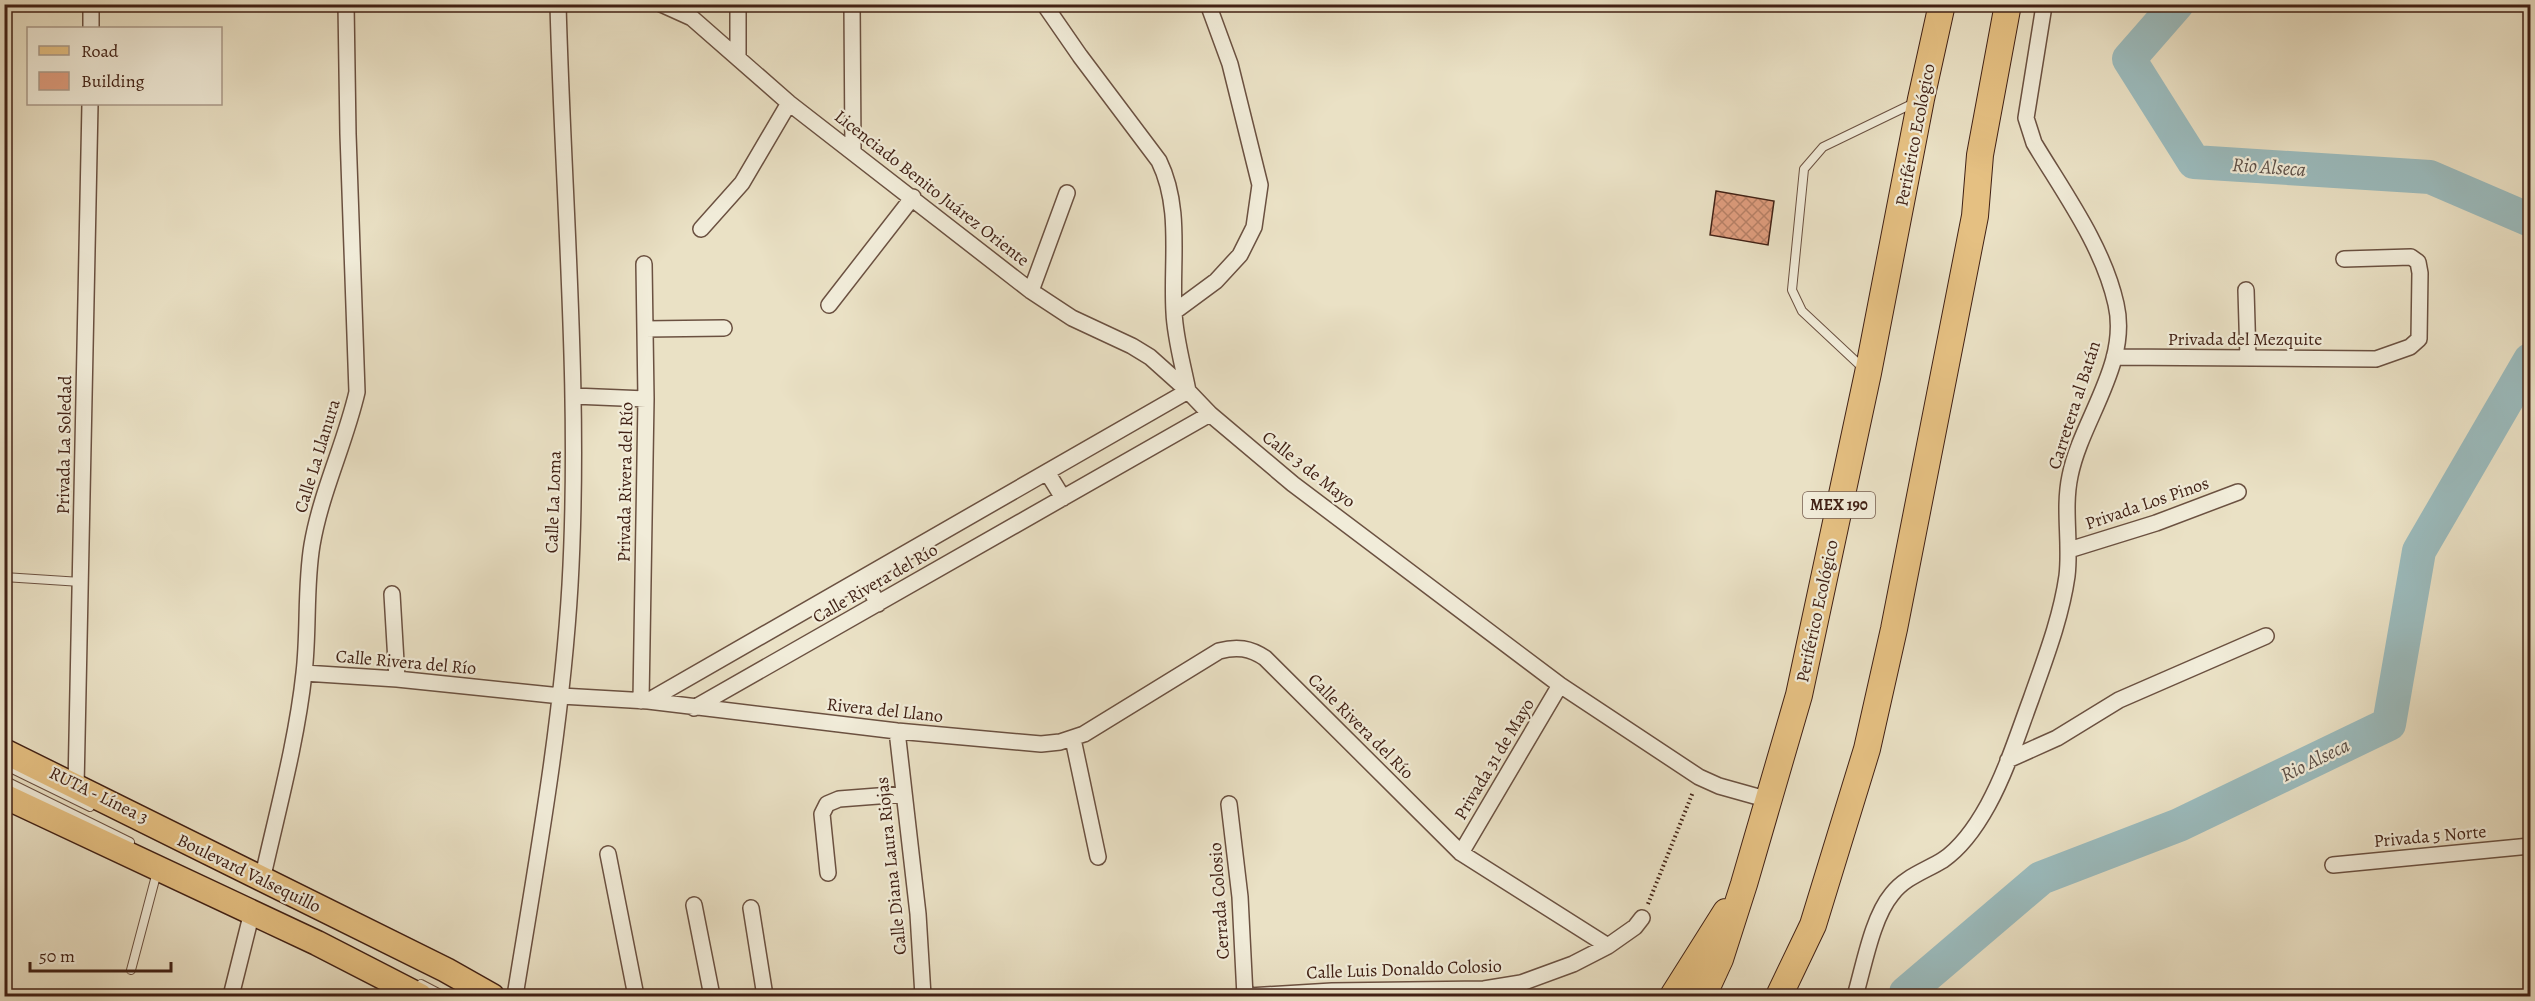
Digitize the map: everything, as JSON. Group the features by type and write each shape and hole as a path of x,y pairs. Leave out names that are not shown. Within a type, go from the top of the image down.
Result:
{"highway":[{"name":"Periférico Ecológico","path":"1703,996 1719,959 1744,884 1799,695 1868,373 1921,99 1942,4"},
{"path":"1797,996 1813,925 1867,749 1894,629 1975,216 1980,155 2008,4"},
{"path":"1673,996 1744,884"},
{"path":"1779,996 1813,925"}],"main road":[{"name":"Boulevard Valsequillo","path":"4,751 446,970 492,996"},
{"name":"Boulevard Valsequillo","path":"4,796 158,868 263,912 419,989"}],"street":[{"path":"91,4 91,27"},
{"name":"Calle La Llanura","path":"262,880 304,673 312,547 322,502 353,413 357,392 346,4"},
{"name":"Calle La Loma","path":"515,996 561,696 570,584 574,396 558,4"},
{"name":"Licenciado Benito Juárez Oriente","path":"661,4 692,18 789,103 854,151 1031,291 1072,318 1150,357 1188,390"},
{"path":"738,4 738,57"},
{"path":"852,4 854,151"},
{"path":"1044,4 1080,56 1151,149 1167,176 1174,229 1174,312 1188,390"},
{"path":"1174,312 1216,281 1240,255 1254,227 1260,185 1230,64 1208,4"},
{"name":"Carretera al Batán","path":"1855,996 1885,903 1900,885 1943,860 1966,837 1988,805 2008,760 2064,598 2069,550 2067,500 2069,477 2114,357 2118,326 2116,305 2107,277 2090,237 2027,128 2026,118 2043,12 2041,4"},
{"path":"701,230 742,183 789,103"},
{"name":"Privada La Soledad","path":"76,787 90,105"},
{"path":"1031,291 1067,193"},
{"path":"829,305 913,197"},
{"name":"Privada del Mezquite","path":"2114,357 2376,359 2410,347 2419,339 2420,273 2418,262 2411,257 2344,259"},
{"name":"Privada Rivera del Río","path":"644,701 645,264"},
{"path":"2246,290 2248,358"},
{"path":"645,329 724,328"},
{"name":"Calle Rivera del Río","path":"644,701 864,578 1188,390"},
{"name":"Calle 3 de Mayo","path":"1188,390 1210,414 1293,483 1560,685 1699,777 1719,786 1769,800"},
{"path":"574,396 646,399"},
{"name":"Calle Rivera del Río","path":"304,673 397,679 561,696 644,701 694,708 1210,414"},
{"path":"1047,472 1063,498"},
{"name":"Privada Los Pinos","path":"2069,550 2156,524 2238,492"},
{"path":"864,578 878,604"},
{"path":"392,594 397,679"},
{"path":"2008,760 2057,738 2119,699 2265,636"},
{"name":"Calle Rivera del Río","path":"1073,739 1219,651 1231,648 1255,651 1265,658 1461,853 1608,946"},
{"name":"Privada 31 de Mayo","path":"1461,853 1560,685"},
{"name":"Rivera del Llano","path":"694,708 897,731 1041,744 1073,739"},
{"name":"Calle Diana Laura Riojas","path":"897,731 918,914 923,996"},
{"path":"1073,739 1098,857"},
{"path":"828,873 822,814 827,804 839,799 904,794"},
{"name":"Cerrada Colosio","path":"1229,804 1240,897 1247,996"},
{"name":"Privada 5 Norte","path":"2333,865 2530,846"},
{"path":"608,854 636,996"},
{"path":"694,905 712,996"},
{"path":"750,908 765,996"},
{"path":"231,996 263,912"},
{"name":"Calle Luis Donaldo Colosio","path":"1247,996 1321,991 1500,992 1537,979 1608,946 1635,927 1642,918"}],"lane":[{"path":"1868,373 1803,310 1792,290 1804,169 1823,147 1921,99"},
{"path":"4,577 81,582"},
{"name":"RUTA - Línea 3","path":"4,765 99,811"},
{"path":"4,780 137,845"},
{"path":"131,970 158,868"},
{"path":"263,912 356,953"},
{"path":"419,989 444,996"}],"path":[{"path":"1642,918 1699,777"}],"building":[{"path":"1716,191 1774,201 1768,245 1710,235"}],"waterway":[{"name":"Rio Alseca","path":"2177,4 2129,59 2194,162 2430,177 2530,220"},
{"name":"Rio Alseca","path":"1906,996 1906,993 2041,878 2179,825 2389,724 2419,551 2530,360"}]}
